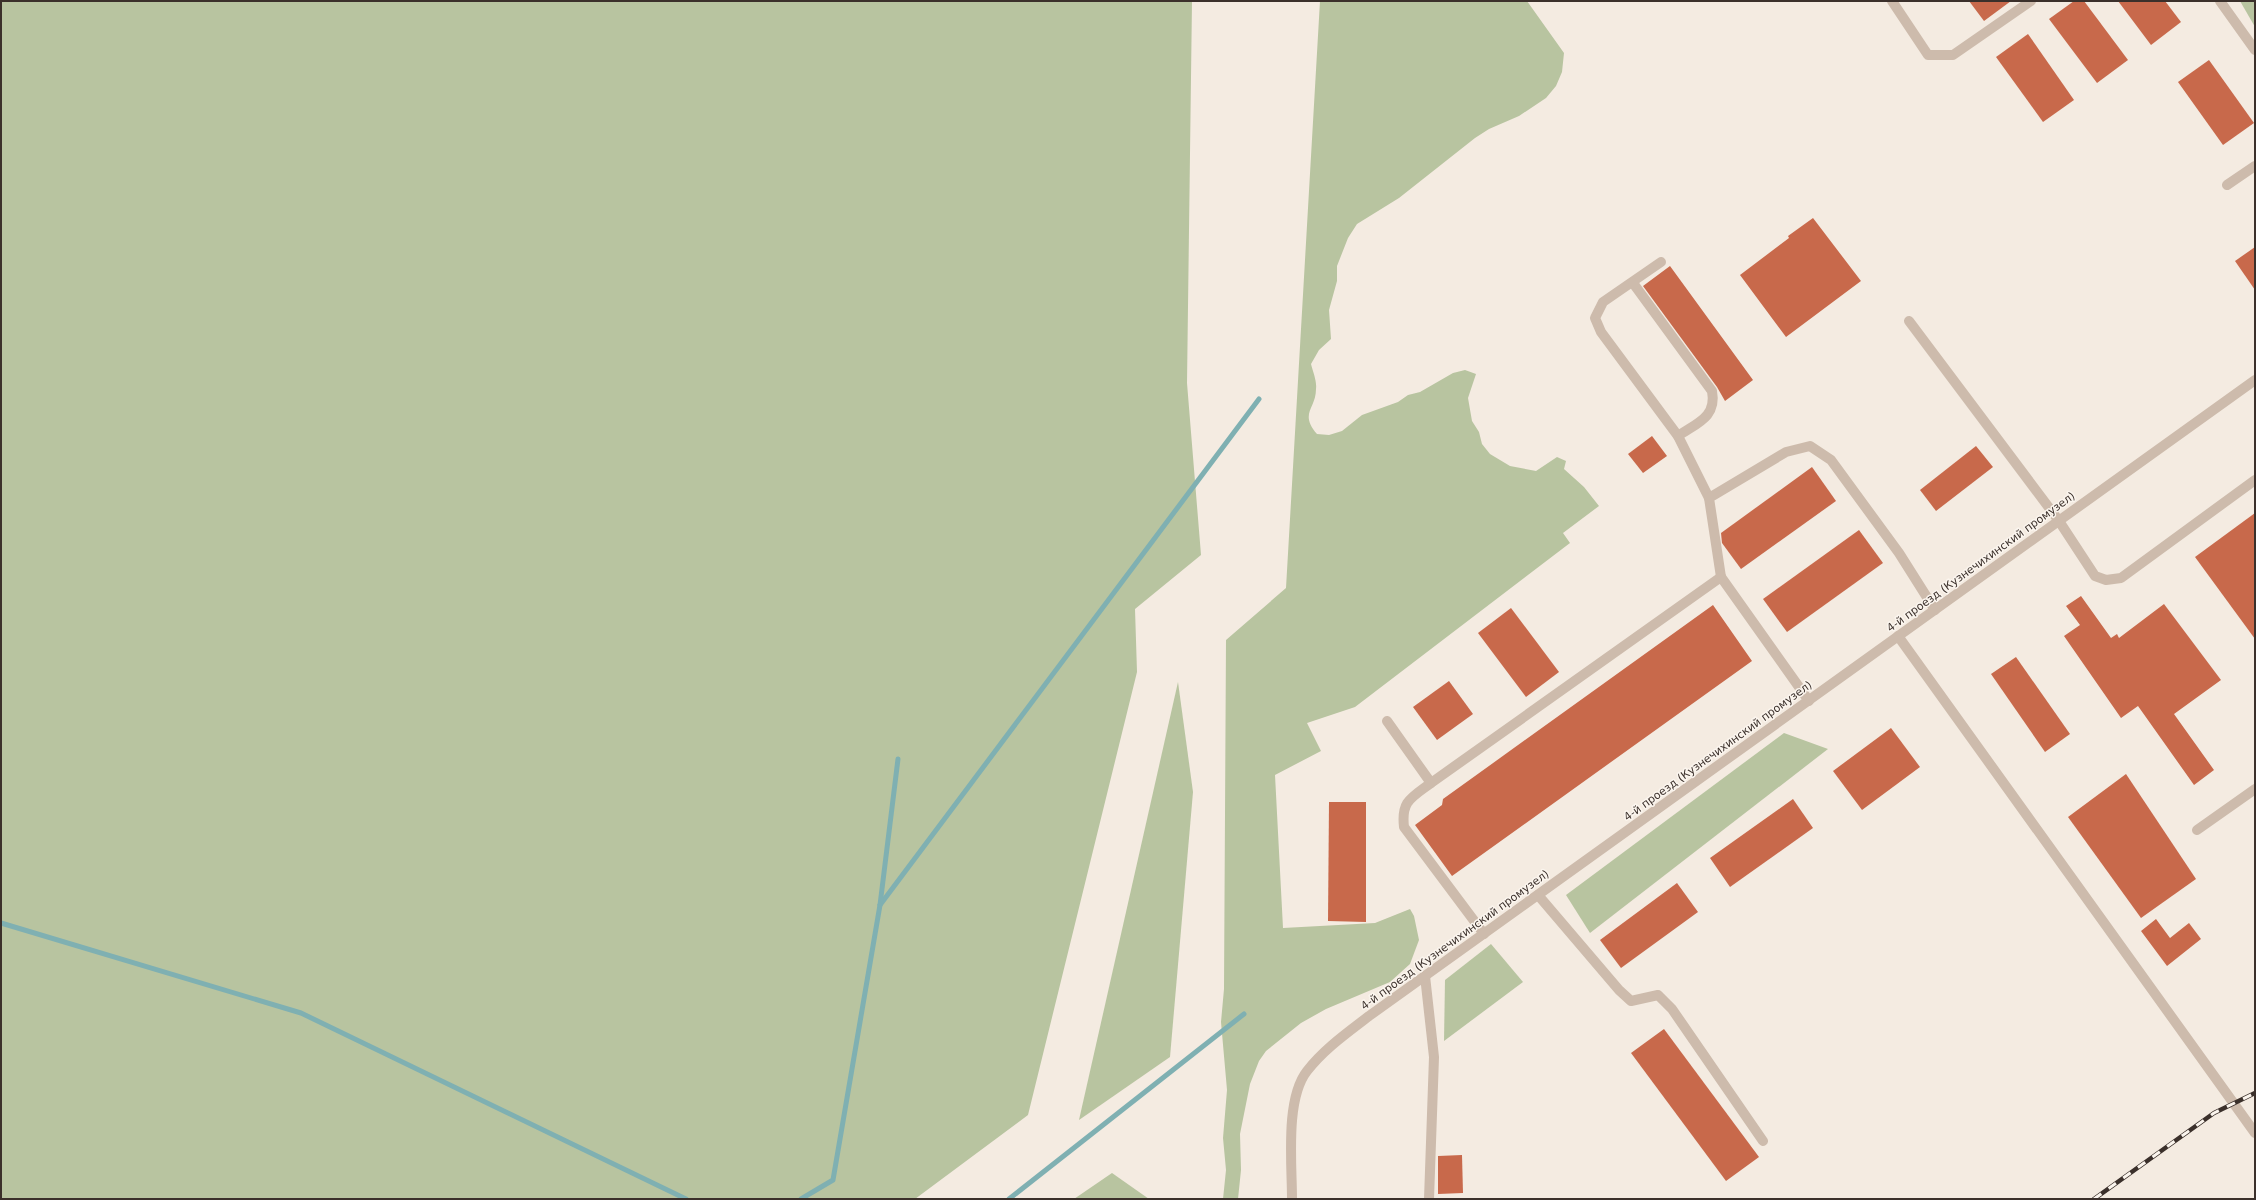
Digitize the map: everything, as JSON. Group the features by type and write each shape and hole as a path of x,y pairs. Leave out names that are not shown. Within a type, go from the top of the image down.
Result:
{"street":[{"path":"1892,1 1928,55 1939,56 1953,55 2031,1"},
{"path":"2220,1 2255,50"},
{"path":"2227,185 2255,166"},
{"path":"1661,262 1604,302 1595,318 1601,332 1678,436 1709,498 1721,577 1809,700"},
{"path":"1633,283 1712,391 1714,402 1710,414 1678,436"},
{"path":"1909,321 2059,521 2095,576 2106,580 2121,578 2255,480"},
{"name":"4-й проезд (Кузнечихинский промузел)","path":"1292,1199 1293,1105 1306,1072 1329,1047 1425,976 2255,380"},
{"path":"1709,498 1786,452 1810,446 1831,460 1899,553 1935,610"},
{"path":"1484,934 1404,827 1402,814 1406,801 1721,577"},
{"path":"1898,636 2255,1133"},
{"path":"1387,721 1431,783"},
{"path":"2197,830 2255,789"},
{"path":"1538,895 1619,990 1631,1001 1658,995 1672,1009 1763,1141"},
{"path":"1425,976 1434,1057 1429,1199"}],"green space":[{"path":"1,1 1192,1 1187,383 1201,555 1135,609 1137,672 1028,1115 915,1199 1,1199"},
{"path":"1320,1 1527,1 1564,53 1562,72 1556,86 1546,98 1519,116 1489,129 1475,138 1399,198 1357,224 1348,238 1337,266 1337,281 1329,310 1331,339 1319,350 1311,364 1316,386 1314,402 1309,416 1309,421 1312,427 1317,434 1329,435 1342,431 1362,415 1398,402 1408,395 1420,392 1453,373 1465,370 1476,374 1468,398 1472,421 1479,432 1482,444 1490,454 1510,466 1536,471 1557,457 1566,461 1564,469 1584,487 1599,506 1563,533 1570,543 1355,707 1307,723 1321,751 1275,775 1283,928 1375,923 1410,909 1414,916 1419,940 1410,964 1390,982 1326,1009 1301,1023 1266,1051 1259,1061 1250,1084 1240,1134 1241,1170 1238,1199 1223,1199 1226,1170 1223,1138 1227,1090 1221,1022 1224,989 1226,640 1286,588"},
{"path":"2240,1 2255,1 2255,27"},
{"path":"1178,682 1193,792 1170,1057 1079,1120"},
{"path":"1784,733 1828,749 1590,933 1566,895"},
{"path":"1491,944 1523,982 1444,1041 1445,980"},
{"path":"1112,1173 1149,1199 1074,1199"}],"building":[{"path":"1969,1 2011,1 1984,21"},
{"path":"2074,1 2084,1 2128,60 2097,83 2049,19"},
{"path":"2118,1 2165,1 2181,22 2151,45"},
{"path":"2028,34 2074,100 2043,122 1996,57"},
{"path":"2209,60 2254,123 2223,145 2178,82"},
{"path":"1813,218 1861,281 1786,337 1740,275"},
{"path":"2255,247 2255,290 2235,261"},
{"path":"1670,266 1753,380 1725,401 1717,387 1643,286"},
{"path":"1652,436 1667,456 1643,473 1628,454"},
{"path":"1976,446 1993,467 1936,511 1920,490"},
{"path":"1812,467 1836,501 1741,569 1722,543 1721,533"},
{"path":"2255,513 2255,639 2195,557"},
{"path":"1859,530 1883,563 1787,632 1763,599"},
{"path":"2081,596 2111,638 2117,634 2119,638 2164,604 2221,680 2174,714 2214,770 2194,785 2138,706 2121,718 2064,636 2080,625 2066,606"},
{"path":"1713,605 1752,661 1452,876 1415,825 1442,805 1443,799"},
{"path":"1511,608 1559,672 1526,697 1478,633"},
{"path":"2016,657 2070,734 2045,752 1991,674"},
{"path":"1449,681 1473,714 1437,740 1413,707"},
{"path":"1891,728 1920,767 1862,810 1833,771"},
{"path":"2126,774 2196,879 2141,918 2068,817"},
{"path":"1793,799 1813,828 1730,887 1710,858"},
{"path":"1329,802 1366,802 1366,922 1328,921"},
{"path":"1677,883 1698,912 1621,968 1600,940"},
{"path":"2156,919 2170,938 2189,923 2201,939 2167,966 2141,931"},
{"path":"1664,1029 1759,1157 1726,1181 1631,1053"},
{"path":"1462,1155 1463,1193 1438,1194 1438,1156"}],"waterway":[{"path":"880,905 1259,399"},
{"path":"801,1199 833,1180 880,905 898,759"},
{"path":"1,923 301,1013 686,1199"},
{"path":"1009,1199 1244,1014"}],"railway":[{"path":"2094,1199 2214,1113 2255,1093"}]}
